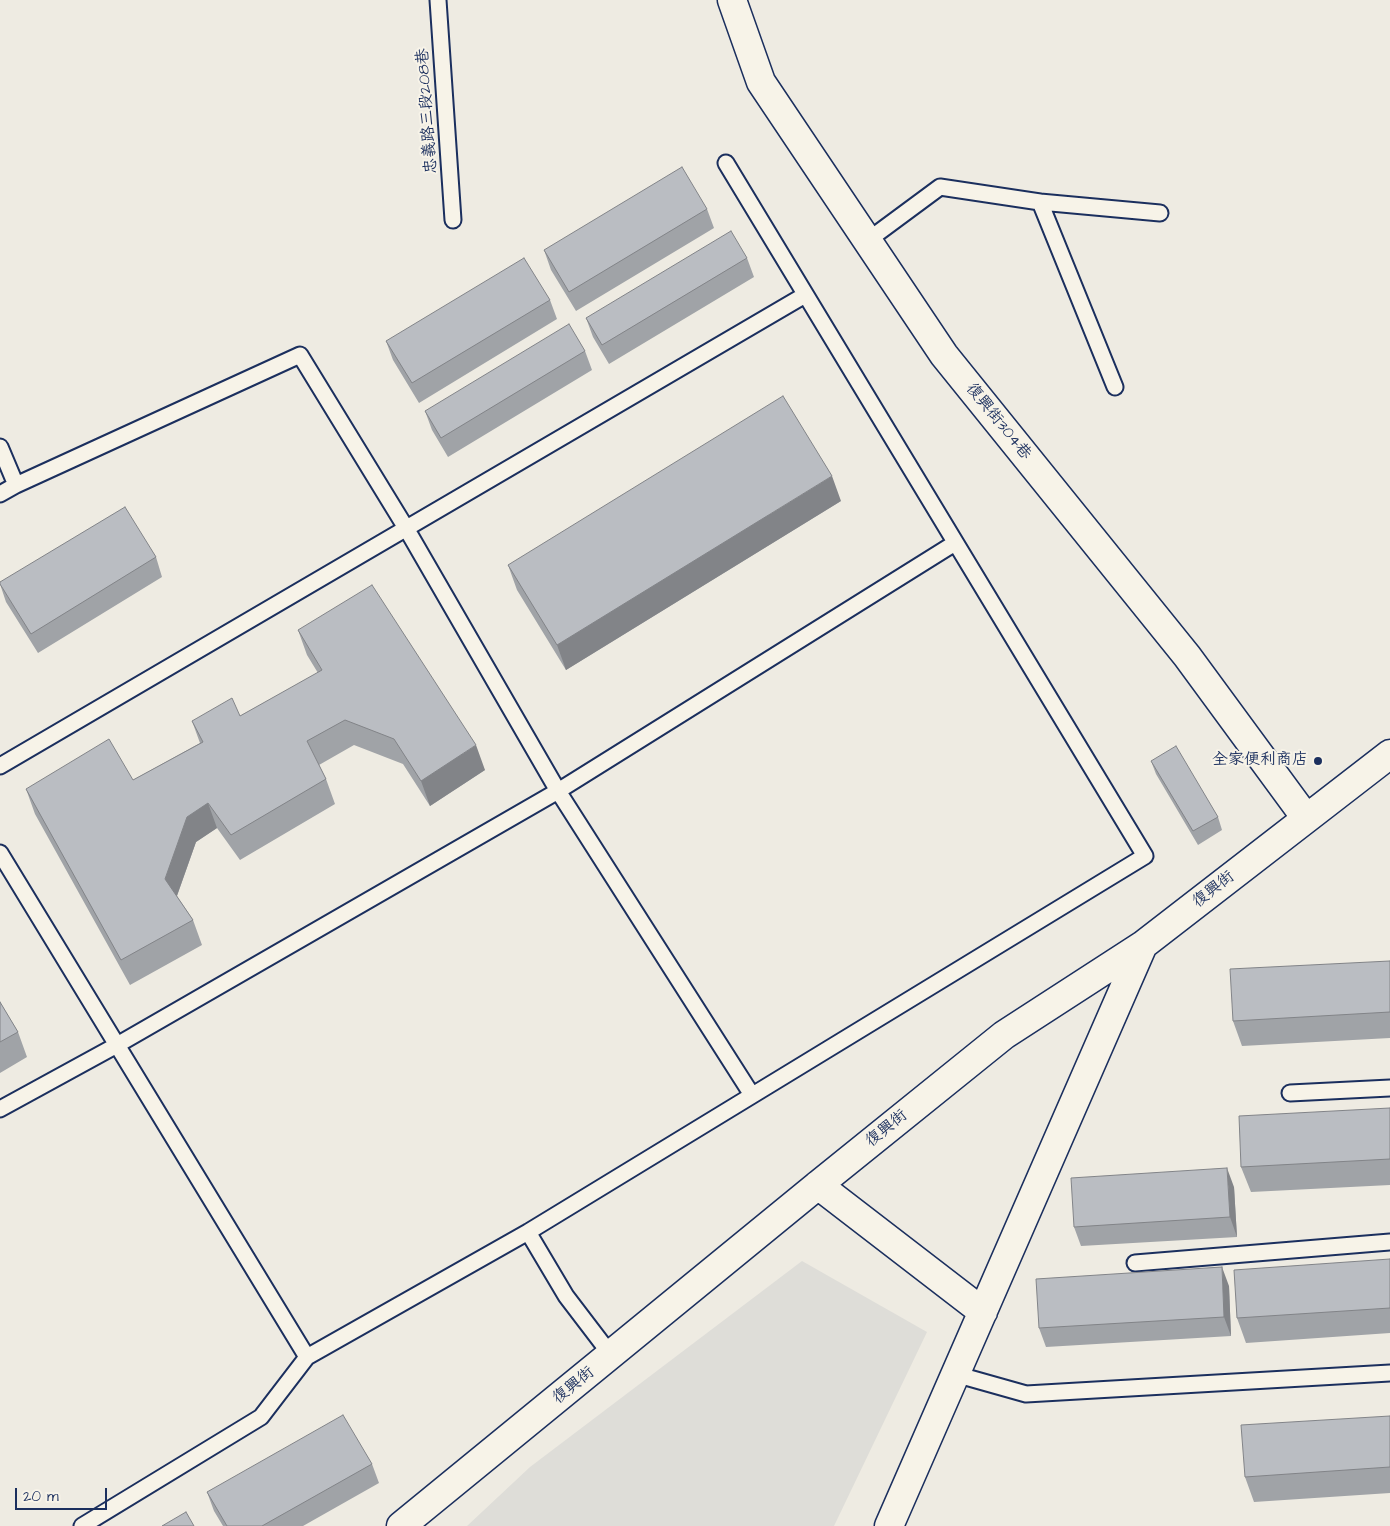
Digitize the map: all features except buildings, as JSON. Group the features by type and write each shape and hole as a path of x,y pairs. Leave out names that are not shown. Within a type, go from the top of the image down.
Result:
{"street":[{"name":"復興街304巷","path":"732,0 761,82 944,355 1187,656 1306,818"},
{"name":"復興街","path":"401,1526 1004,1035 1144,945 1390,754"},
{"path":"889,1526 1144,945"},
{"path":"818,1185 983,1312"}],"lane":[{"name":"忠義路三段208巷","path":"438,0 453,220"},
{"path":"82,1526 261,1417 308,1357 528,1232 1145,856 726,163"},
{"path":"867,241 940,188 1040,202 1160,213"},
{"path":"1040,202 1115,387"},
{"path":"0,766 805,295"},
{"path":"0,494 300,355 406,528 558,791 752,1095"},
{"path":"0,447 16,485"},
{"path":"0,1109 117,1045 558,791 956,543"},
{"path":"0,853 308,1357"},
{"path":"1290,1093 1390,1088"},
{"path":"528,1232 566,1296 611,1355"},
{"path":"1135,1263 1390,1242"},
{"path":"956,1374 1026,1394 1390,1373"}],"shaded area":[{"path":"802,1261 927,1332 834,1526 467,1526 530,1467"}],"place":[{"name":"全家便利商店","path":"1318,761"}]}
